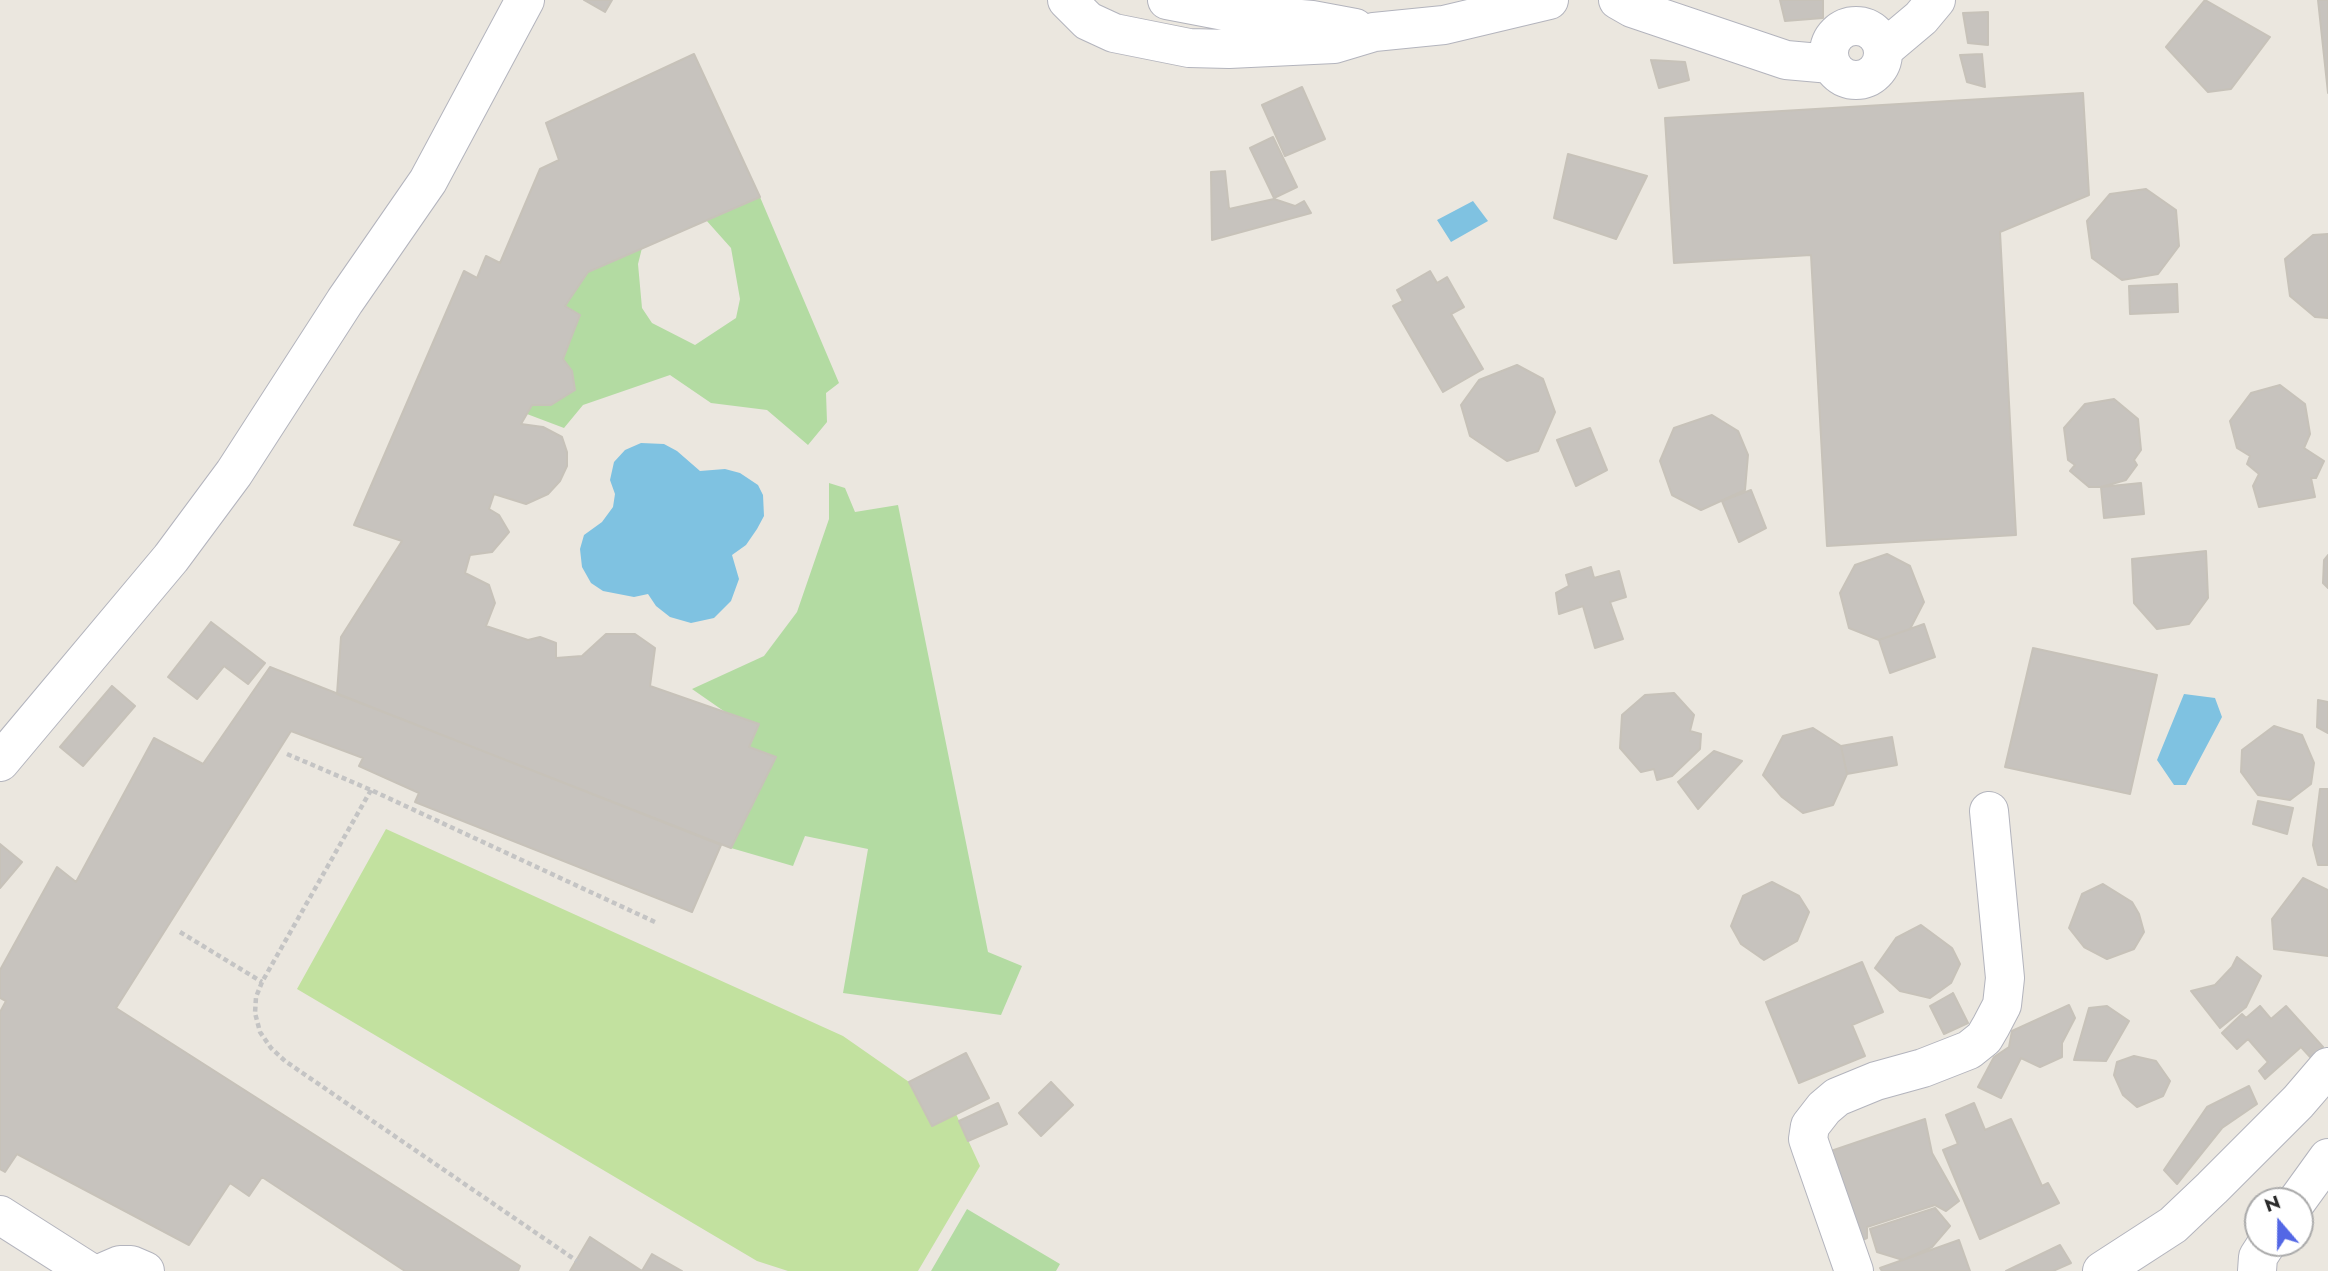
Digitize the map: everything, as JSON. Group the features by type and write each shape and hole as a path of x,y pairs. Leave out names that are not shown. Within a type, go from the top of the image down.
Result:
{"street":[{"path":"0,762 162,569 234,473 345,301 428,181 524,0"},
{"path":"1067,0 1088,21 1114,33 1189,48 1229,49 1323,45 1374,32 1444,25 1549,0"},
{"path":"1167,0 1235,13 1312,20 1374,32"},
{"path":"1618,0 1632,8 1786,60 1831,64 1829,53 1832,41 1839,32 1860,26 1871,30 1879,39 1883,50 1903,35 1937,0"},
{"path":"1229,49 1235,13"},
{"path":"1854,1271 1808,1139 1810,1126 1837,1097 1969,1050 1984,1038 1992,1026 2002,1005 2005,978 1989,811"},
{"path":"2102,1271 2173,1225 2284,1117 2328,1067"},
{"path":"2307,1187 2328,1158"},
{"path":"0,1215 88,1271"},
{"path":"106,1271 120,1265 131,1265 145,1271"}],"path":[{"path":"287,754 371,790 655,922"},
{"path":"371,790 262,982 256,997 255,1013 260,1031 271,1048 285,1061 576,1261"},
{"path":"180,932 262,982"}],"green space":[{"path":"760,197 839,383 826,393 827,422 808,445 767,410 711,403 670,375 583,405 564,428 527,414 532,405 551,405 563,359 580,315 565,306 588,272 642,248 638,264 642,308 652,323 695,345 736,318 740,299 731,248 706,220"},
{"path":"829,483 845,488 855,512 898,505 988,952 1022,966 1001,1015 843,993 868,849 805,836 793,866 731,848 776,757 749,747 759,724 728,714 692,689 764,656 797,612 829,519"},
{"path":"386,829 843,1036 909,1082 932,1126 956,1114 980,1166 918,1271 788,1271 757,1261 297,989"},
{"path":"967,1209 1060,1264 1056,1271 931,1271"}],"water":[{"path":"1473,201 1488,221 1451,242 1437,220"},
{"path":"641,443 664,444 677,451 700,471 725,469 740,473 758,485 763,495 764,516 746,545 732,555 739,579 731,601 714,618 691,623 670,617 656,606 648,594 634,597 603,591 591,583 582,567 580,549 584,535 602,522 613,507 615,494 610,480 614,462 625,450"},
{"path":"2184,694 2215,698 2222,717 2186,785 2174,785 2157,760"}],"building":[{"path":"584,0 612,0 605,12"},
{"path":"1780,0 1823,0 1823,18 1785,21"},
{"path":"2205,0 2270,37 2231,89 2208,92 2166,47"},
{"path":"2318,0 2328,0 2328,93"},
{"path":"1988,12 1988,45 1968,43 1963,13"},
{"path":"694,54 760,197 588,272 565,306 580,315 563,359 572,371 575,390 551,405 532,405 521,424 543,427 562,437 567,452 567,466 560,481 548,494 526,504 494,494 489,509 499,515 509,532 492,552 470,555 465,573 489,585 495,603 486,626 528,640 540,637 556,643 556,658 582,656 606,634 635,634 655,648 650,686 759,724 749,747 776,757 731,848 337,694 341,637 402,541 354,525 464,271 477,278 486,256 500,263 540,169 559,160 546,123"},
{"path":"1982,54 1985,87 1967,82 1960,55"},
{"path":"1651,60 1685,62 1689,80 1659,88"},
{"path":"1302,87 1325,139 1285,156 1262,105"},
{"path":"2083,93 2089,195 2000,232 2016,535 1827,546 1811,255 1674,263 1665,118"},
{"path":"1273,137 1297,187 1274,198 1250,148"},
{"path":"1568,154 1647,176 1616,239 1554,218"},
{"path":"1225,171 1229,209 1274,199 1295,206 1304,201 1311,213 1212,240 1211,172"},
{"path":"2146,189 2176,210 2179,246 2158,274 2122,280 2092,258 2087,221 2110,194"},
{"path":"2328,234 2328,318 2315,317 2290,296 2285,259 2313,235"},
{"path":"1430,271 1437,283 1447,277 1464,307 1451,314 1483,369 1443,392 1393,306 1403,301 1397,290"},
{"path":"2177,284 2178,312 2130,314 2129,286"},
{"path":"1517,365 1543,379 1555,412 1538,451 1507,461 1470,436 1461,405 1479,380"},
{"path":"2280,385 2305,404 2310,434 2304,448 2324,461 2316,478 2311,478 2315,497 2259,507 2253,486 2259,474 2247,464 2250,456 2237,448 2230,421 2251,393"},
{"path":"2114,399 2138,419 2141,450 2134,460 2137,465 2126,480 2101,487 2089,487 2070,471 2075,465 2068,460 2064,428 2085,404"},
{"path":"1712,415 1738,431 1748,455 1745,490 1701,510 1672,495 1660,461 1674,428"},
{"path":"1590,428 1607,470 1576,486 1557,440"},
{"path":"2141,483 2144,514 2104,518 2101,487"},
{"path":"1751,490 1766,528 1739,542 1722,501"},
{"path":"2206,551 2208,598 2189,624 2157,629 2134,603 2132,559"},
{"path":"1887,554 1910,566 1924,602 1910,629 1879,640 1849,628 1840,593 1855,565"},
{"path":"2328,555 2328,588 2323,583 2324,560"},
{"path":"1591,567 1594,578 1619,571 1626,597 1610,602 1623,639 1595,648 1583,606 1559,614 1556,593 1569,586 1566,575"},
{"path":"211,622 265,663 248,684 224,666 197,699 168,677"},
{"path":"1924,624 1935,657 1890,673 1879,640"},
{"path":"2033,648 2157,675 2130,794 2005,767"},
{"path":"270,667 721,845 692,912 415,802 419,793 359,766 363,758 291,731 116,1008 520,1266 518,1271 405,1271 262,1177 249,1196 230,1183 189,1245 17,1154 5,1172 0,1169 0,1012 6,1001 0,998 0,970 57,867 76,882 154,738 203,764"},
{"path":"112,686 135,706 83,766 60,747"},
{"path":"1674,693 1694,715 1690,731 1701,734 1700,749 1672,776 1657,780 1654,769 1641,772 1620,748 1622,715 1645,695"},
{"path":"2318,700 2328,702 2328,733 2317,727"},
{"path":"2274,726 2302,735 2314,763 2311,784 2290,800 2258,795 2241,772 2242,750"},
{"path":"1813,728 1841,746 1847,774 1833,805 1803,813 1782,797 1763,775 1783,736"},
{"path":"1892,737 1897,765 1847,774 1841,746"},
{"path":"1714,751 1742,761 1698,809 1678,782"},
{"path":"2320,789 2328,789 2328,865 2318,865 2313,845"},
{"path":"2258,801 2293,808 2287,834 2253,824"},
{"path":"0,844 22,862 0,888"},
{"path":"2303,878 2328,890 2328,956 2274,949 2272,919"},
{"path":"1772,882 1799,896 1809,912 1797,941 1764,960 1741,944 1731,926 1743,896"},
{"path":"2103,884 2132,902 2144,932 2134,949 2107,959 2084,947 2069,928 2082,894"},
{"path":"1921,925 1952,948 1960,964 1951,983 1930,998 1900,991 1875,968 1896,938"},
{"path":"2237,957 2261,976 2246,1007 2220,1028 2191,991 2215,985 2232,967"},
{"path":"1862,962 1883,1012 1852,1025 1865,1056 1799,1083 1766,1002"},
{"path":"1953,993 1968,1023 1944,1034 1930,1006"},
{"path":"2069,1005 2075,1018 2062,1043 2062,1057 2040,1067 2021,1058 2001,1098 1978,1087 1994,1057 2009,1047 2012,1031"},
{"path":"2107,1006 2129,1021 2106,1061 2074,1060 2089,1008"},
{"path":"2260,1006 2271,1019 2286,1006 2323,1047 2311,1058 2301,1047 2265,1079 2259,1071 2268,1062 2248,1039 2237,1049 2222,1033 2242,1014 2246,1018"},
{"path":"966,1053 989,1098 932,1126 909,1082"},
{"path":"2134,1056 2156,1061 2170,1081 2163,1096 2137,1107 2123,1095 2114,1075 2117,1062"},
{"path":"1051,1082 1073,1105 1041,1136 1019,1113"},
{"path":"2249,1086 2257,1104 2222,1128 2177,1184 2164,1170 2207,1107"},
{"path":"998,1103 1007,1124 968,1141 959,1121"},
{"path":"1974,1103 1985,1130 2011,1119 2042,1186 2048,1183 2059,1203 1980,1239 1943,1150 1958,1144 1946,1115"},
{"path":"1925,1119 1932,1153 1959,1201 1946,1211 1935,1205 1867,1227 1867,1238 1860,1241 1828,1152"},
{"path":"1935,1208 1950,1226 1932,1247 1903,1260 1877,1252 1870,1229"},
{"path":"590,1237 642,1271 570,1271"},
{"path":"1959,1240 1970,1271 1882,1271 1880,1268"},
{"path":"2060,1245 2071,1263 2053,1271 2006,1271"},
{"path":"652,1254 682,1271 642,1271"}]}
